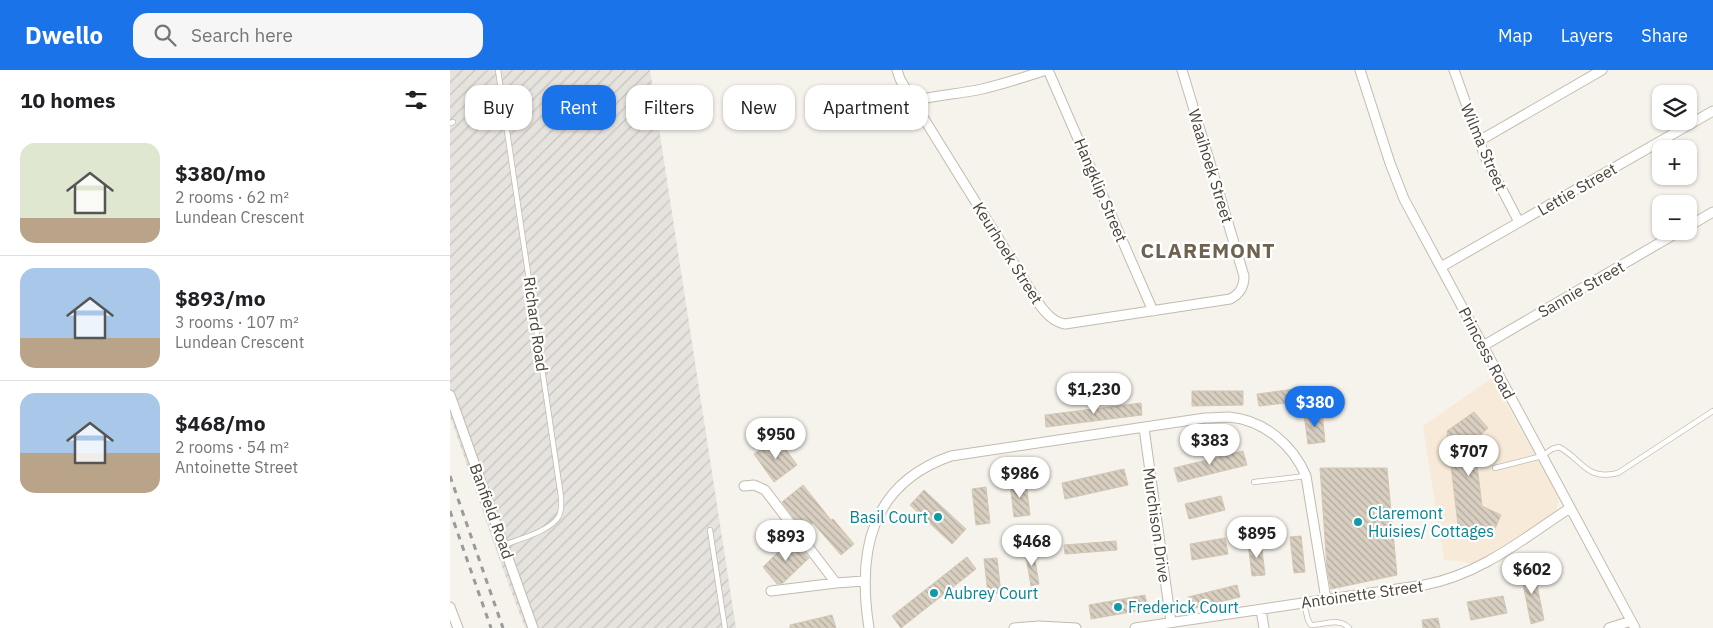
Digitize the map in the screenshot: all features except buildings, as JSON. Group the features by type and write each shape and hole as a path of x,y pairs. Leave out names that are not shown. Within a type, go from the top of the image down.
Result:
{"street":[{"name":"Keurhoek Street","path":"897,70 904,85"},
{"path":"928,97 981,89 1047,70"},
{"name":"Hangklip Street","path":"1047,70 1153,311"},
{"name":"Waaihoek Street","path":"1182,70 1244,276 1241,291"},
{"name":"Princess Road","path":"1360,70 1390,163 1404,199 1633,625"},
{"name":"Wilma Street","path":"1454,70 1493,176 1519,222"},
{"path":"1479,141 1602,70"},
{"name":"Lettie Street","path":"1441,267 1713,111"},
{"name":"Keurhoek Street","path":"928,125 1045,312 1056,321 1065,324 1230,299 1241,291"},
{"path":"1697,221 1713,212"},
{"name":"Sannie Street","path":"1483,346 1665,240"},
{"name":"Banfield Road","path":"450,395 533,628"},
{"path":"869,628 864,581 867,553 874,524 889,497 909,477 928,465 951,456 1205,418 1228,417 1249,421 1269,431 1286,445 1300,463 1306,476 1326,599"},
{"name":"Murchison Drive","path":"1144,428 1172,622"},
{"path":"744,486 754,485 765,490 836,583"},
{"name":"Antoinette Street","path":"1135,628 1424,585 1452,579 1488,562 1570,508"},
{"path":"771,591 864,581"},
{"path":"450,607 458,628"},
{"path":"1261,610 1264,628"},
{"path":"1609,628 1633,625"},
{"path":"1014,628 1039,626 1076,628"}],"lane":[{"name":"Richard Road","path":"498,70 561,497 561,509 555,522 539,531 504,545"},
{"path":"1496,468 1542,456 1552,449 1559,447 1593,474 1607,476 1618,473 1713,411"},
{"path":"1254,482 1306,476"},
{"path":"710,530 725,628"},
{"path":"1304,603 1311,625 1320,625 1334,621 1349,628"}],"shaded area":[{"path":"450,70 650,70 652,85 626,85 626,130 659,130 736,628 525,628 450,416"},
{"path":"1492,378 1559,498 1555,513 1474,564 1444,560 1423,426"}],"railway":[{"path":"450,476 503,628"},
{"path":"450,511 491,628"}],"place":[{"name":"Basil Court","path":"938,517"},
{"name":"Claremont Huisies/ Cottages","path":"1358,522"},
{"name":"Aubrey Court","path":"934,593"},
{"name":"Frederick Court","path":"1118,607"}],"district":[{"name":"CLAREMONT","path":"1208,250"}]}
